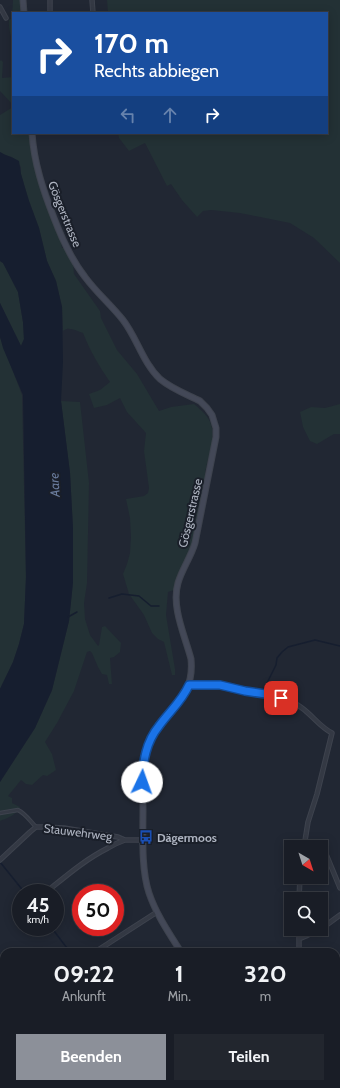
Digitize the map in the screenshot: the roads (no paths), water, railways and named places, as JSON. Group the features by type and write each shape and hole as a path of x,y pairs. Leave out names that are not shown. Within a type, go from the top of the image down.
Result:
{"main road":[{"path":"23,0 24,12"},
{"name":"Gösgerstrasse","path":"32,134 36,164 46,196 65,244 74,262 93,288 123,321 156,375 169,385 200,401 214,421 217,432 199,526 192,551 180,577 176,594 176,606 191,659 192,673 189,685 182,697 154,732 144,758 143,769 143,840 145,876 150,895 157,912 179,948"}],"street":[{"path":"50,0 50,12"},
{"path":"92,0 93,12"},
{"path":"0,7 6,18"},
{"path":"189,685 220,685 281,698 302,708 322,727 332,733 317,794 308,822 305,840"},
{"path":"0,813 18,810 25,814 30,822 36,827"},
{"name":"Stauwehrweg","path":"0,860 36,827 64,828 118,837 124,840 143,840"},
{"path":"56,884 92,856 124,840"},
{"path":"328,859 340,888"},
{"path":"101,948 157,912"},
{"path":"328,924 340,915"},
{"path":"299,948 299,939 306,936"}],"water":[{"name":"Aare","path":"0,152 19,161 21,174 39,228 47,261 56,281 62,307 63,362 61,401 70,473 73,529 73,582 69,621 52,690 35,728 0,782 0,689 13,662 24,624 26,577 23,395 3,348 0,337 0,303 21,346 24,339 23,322 18,292 3,263 0,261"}],"waterway":[{"path":"109,598 122,594 139,596 151,606 159,606"},
{"path":"68,617 77,612"},
{"path":"195,681 201,683 220,682 260,690 264,689 276,665 277,658 288,647 315,640 340,646"},
{"path":"0,862 18,884"},
{"path":"58,936 67,948"}],"place":[{"name":"Dägermoos","path":"146,837"}]}
